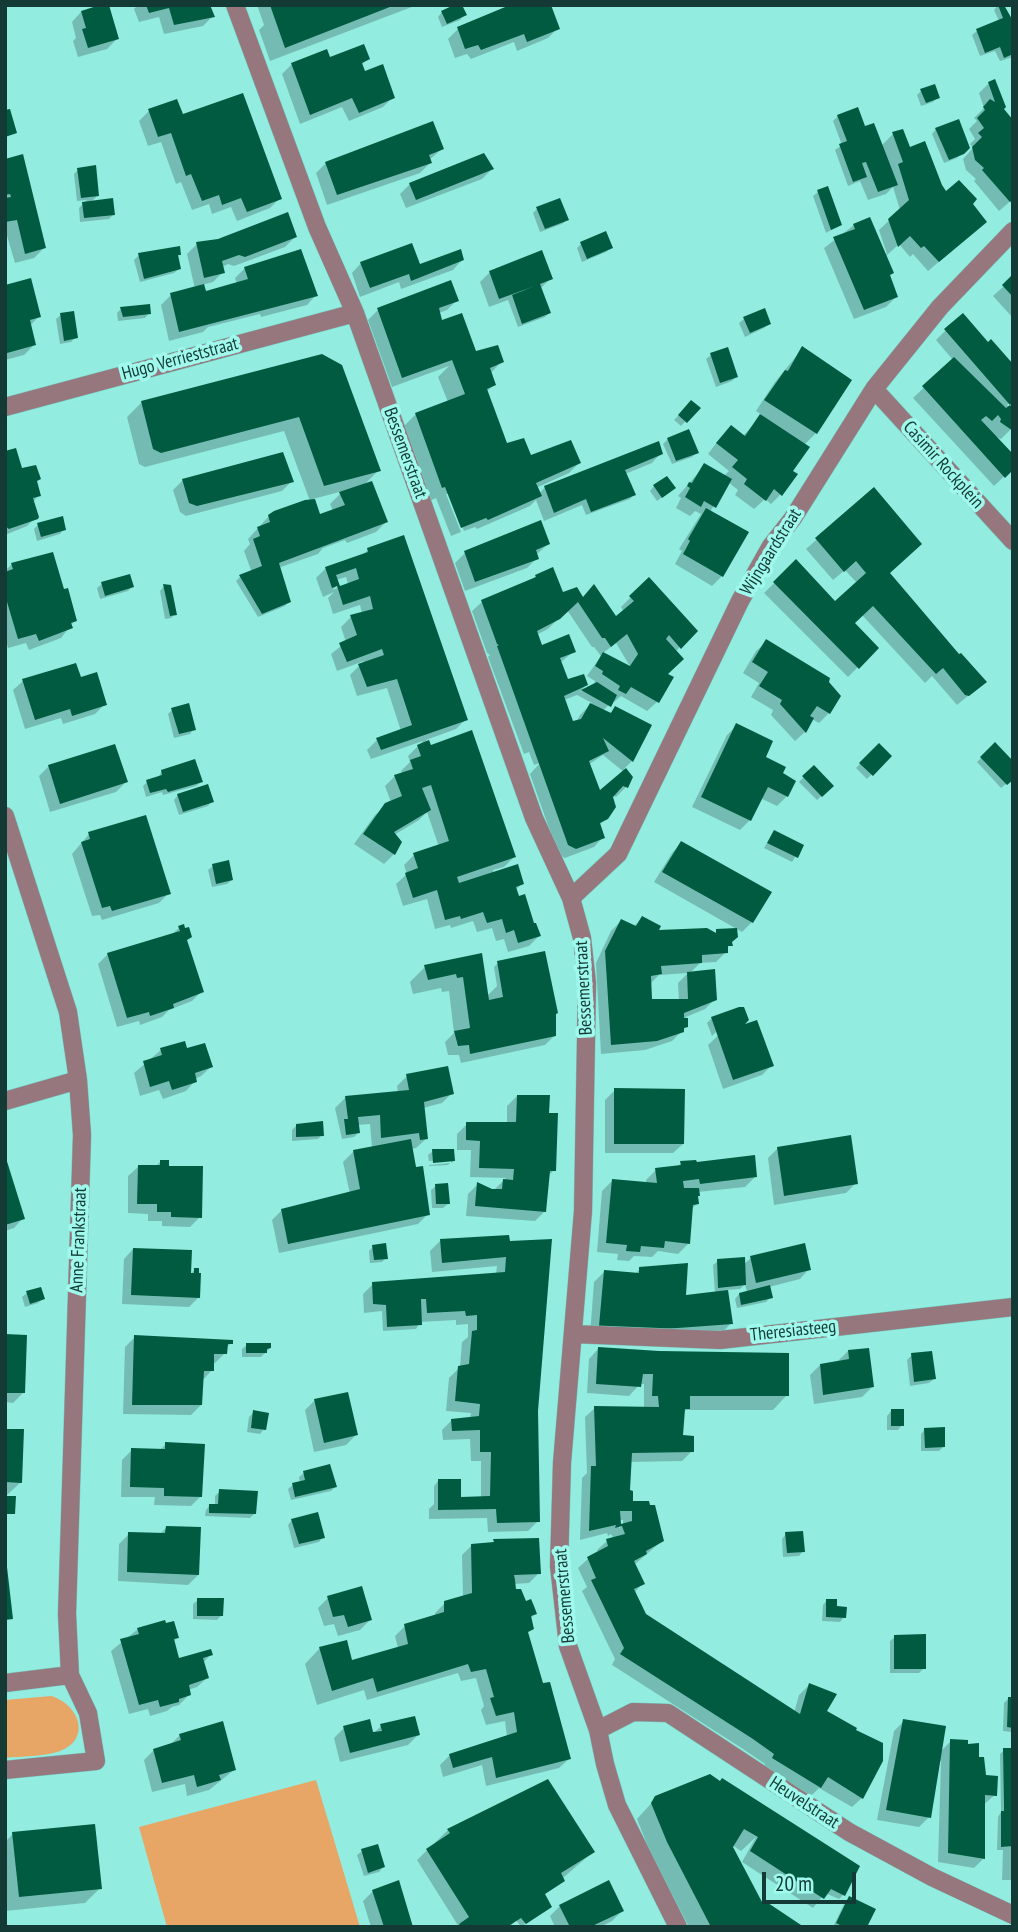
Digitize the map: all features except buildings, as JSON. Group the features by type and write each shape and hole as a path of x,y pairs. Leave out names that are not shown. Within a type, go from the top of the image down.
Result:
{"street":[{"name":"Bessemerstraat","path":"235,5 317,228 355,313 534,818 571,898 582,938 587,983 583,1211 562,1463 559,1566 568,1646 598,1730 617,1805 678,1927"},
{"name":"Wijngaardstraat","path":"571,898 618,854 740,601 771,546 793,518 874,389 940,307 1013,231"},
{"name":"Hugo Verrieststraat","path":"5,407 355,313"},
{"name":"Casimir Rockplein","path":"874,389 1013,541"},
{"name":"Anne Frankstraat","path":"5,816 68,1012 78,1080 82,1135 67,1614 70,1675"},
{"path":"5,1101 78,1080"},
{"name":"Theresiasteeg","path":"573,1334 720,1340 1013,1307"},
{"path":"5,1683 70,1675 88,1713 96,1761 5,1770"},
{"name":"Heuvelstraat","path":"598,1730 633,1712 668,1713 849,1832 932,1877 1013,1915"}],"shaded area":[{"path":"51,1696 69,1706 75,1714 79,1730 76,1738 70,1746 54,1753 5,1758 5,1700"},
{"path":"316,1780 360,1927 167,1927 139,1827"}]}
